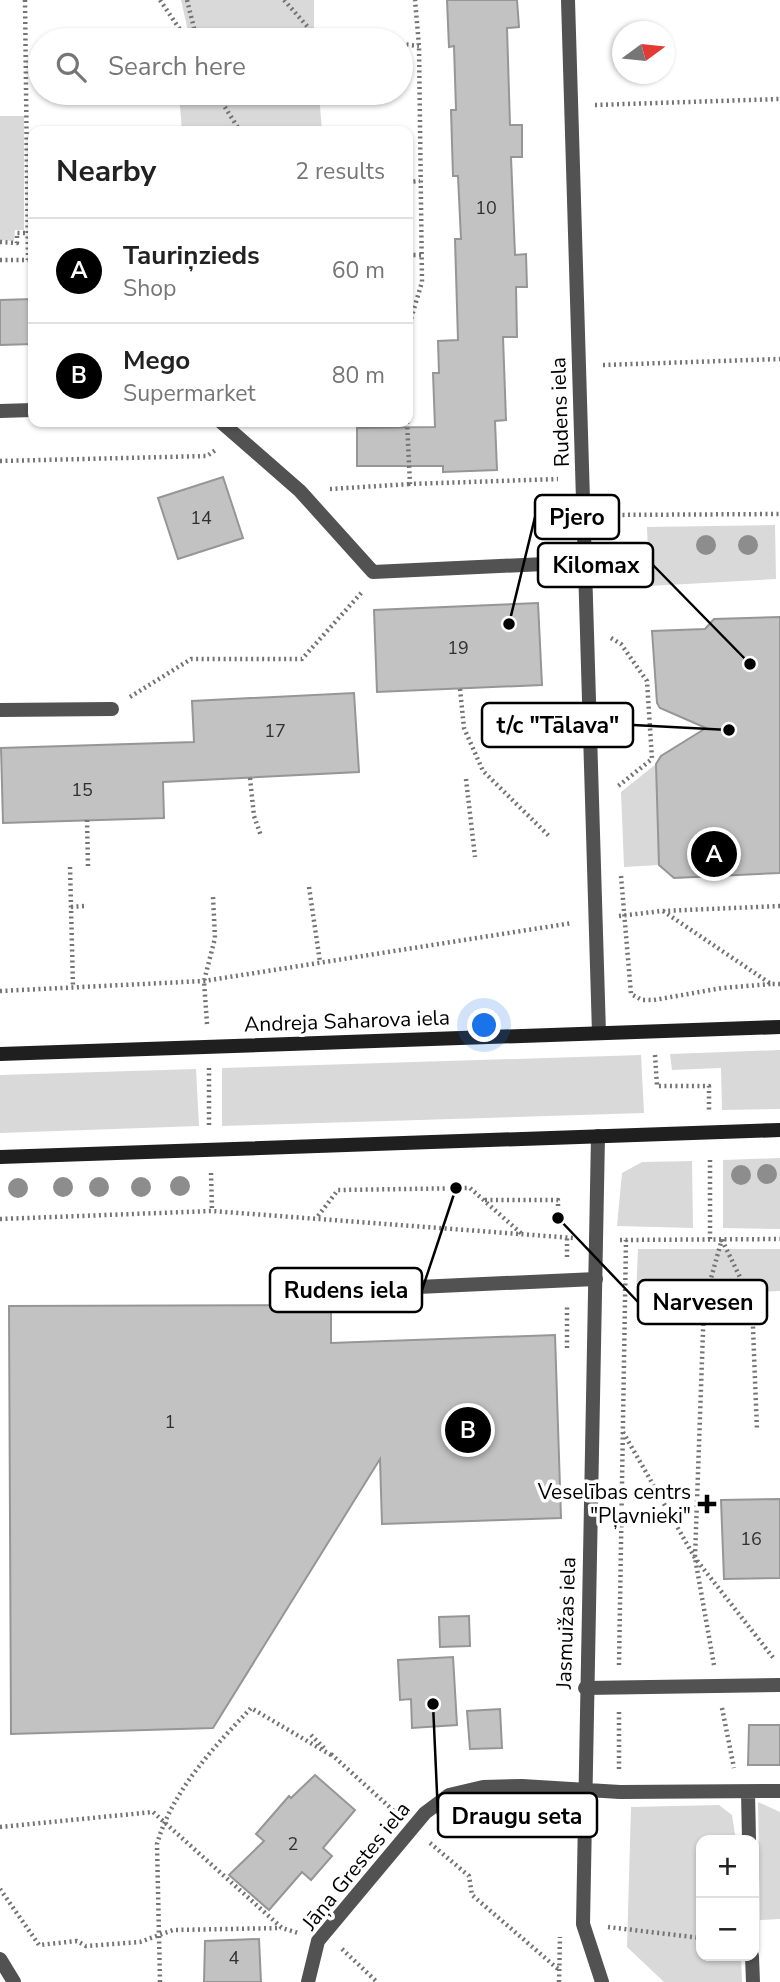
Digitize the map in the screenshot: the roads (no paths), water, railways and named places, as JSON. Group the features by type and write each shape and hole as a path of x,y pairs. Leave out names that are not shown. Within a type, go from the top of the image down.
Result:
{"street":[{"name":"Rudens iela","path":"568,0 587,562 594,920 599,1033"},
{"path":"0,411 28,410"},
{"path":"227,427 300,491 373,572 587,562"},
{"path":"0,710 112,709"},
{"name":"Andreja Saharova iela","path":"0,1054 780,1027"},
{"path":"0,1157 780,1130"},
{"name":"Jasmuižas iela","path":"598,1136 583,1790 583,1924 602,1982"},
{"path":"418,1287 596,1279"},
{"path":"585,1688 780,1685"},
{"name":"Jāņa Grestes iela","path":"308,1982 318,1941 425,1813 449,1795 483,1787 620,1792 780,1791"},
{"path":"743,1792 748,1835"},
{"path":"0,1959 14,1982"},
{"path":"752,1961 753,1982"}],"place":[{"name":"Pjero","path":"509,624"},
{"name":"Kilomax","path":"750,664"},
{"name":"t/c \"Tālava\"","path":"729,730"},
{"name":"Tauriņzieds","path":"714,854"},
{"name":"Rudens iela","path":"456,1188"},
{"name":"Narvesen","path":"558,1218"},
{"name":"Mego","path":"468,1430"},
{"name":"Veselības centrs \"Pļavnieki\"","path":"707,1504"},
{"name":"Draugu seta","path":"433,1704"}]}
